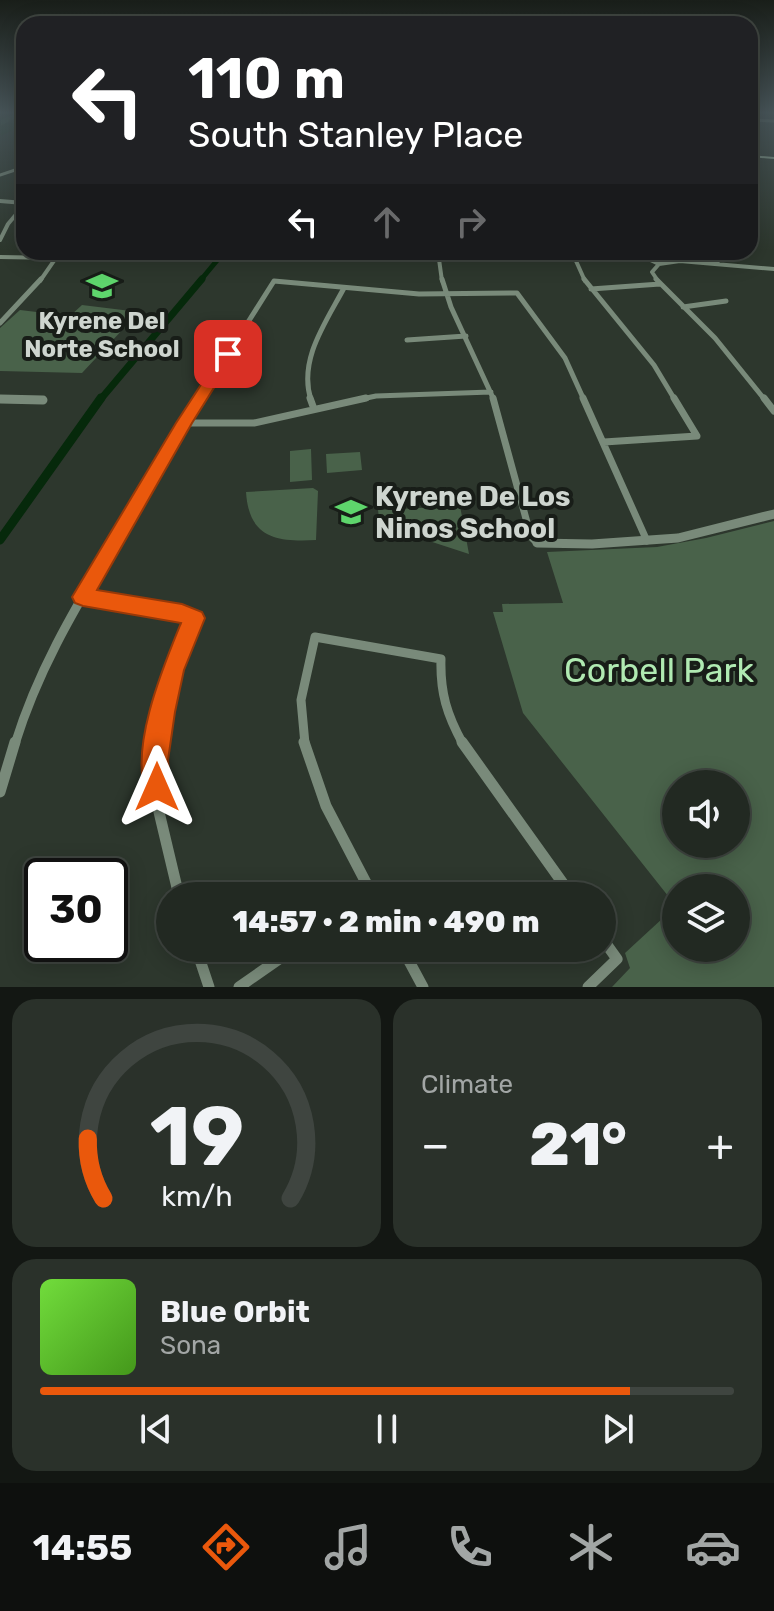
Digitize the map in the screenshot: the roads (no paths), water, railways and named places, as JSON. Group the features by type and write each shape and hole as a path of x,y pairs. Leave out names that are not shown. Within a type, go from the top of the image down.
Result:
{"street":[{"path":"0,240 16,214"},
{"path":"0,224 8,224"},
{"path":"0,323 32,292 55,260"},
{"path":"439,260 445,293 491,392 531,537 537,543 647,541 698,535 774,514"},
{"path":"575,260 591,289 654,365 697,436 604,442"},
{"path":"650,260 659,264 680,261 774,269"},
{"path":"717,260 718,264"},
{"path":"659,264 652,272 660,284 735,359 774,411"},
{"path":"0,792 29,698 53,646 184,423 274,281 398,293 517,293 565,358 647,541"},
{"path":"591,289 660,284"},
{"path":"314,409 306,392 305,374 344,288"},
{"path":"683,307 726,301"},
{"path":"407,340 466,336"},
{"path":"184,423 254,423 376,396 491,392"},
{"path":"0,399 43,400"},
{"path":"83,597 182,613 194,618 173,670 155,760 164,852 174,882"},
{"path":"365,882 320,792 305,753 301,711 303,681 315,637 441,659 440,685 446,713 464,746 562,882"},
{"path":"201,962 209,987"},
{"path":"239,987 275,962"},
{"path":"410,962 423,987"},
{"path":"588,987 614,962"}],"waterway":[{"path":"200,281 217,260"},
{"path":"100,400 202,279"},
{"path":"0,540 101,398"}],"place":[{"name":"Kyrene Del Norte School","path":"102,286"},
{"name":"Kyrene De Los Ninos School","path":"351,512"}],"park label":[{"name":"Corbell Park","path":"659,670"}]}
